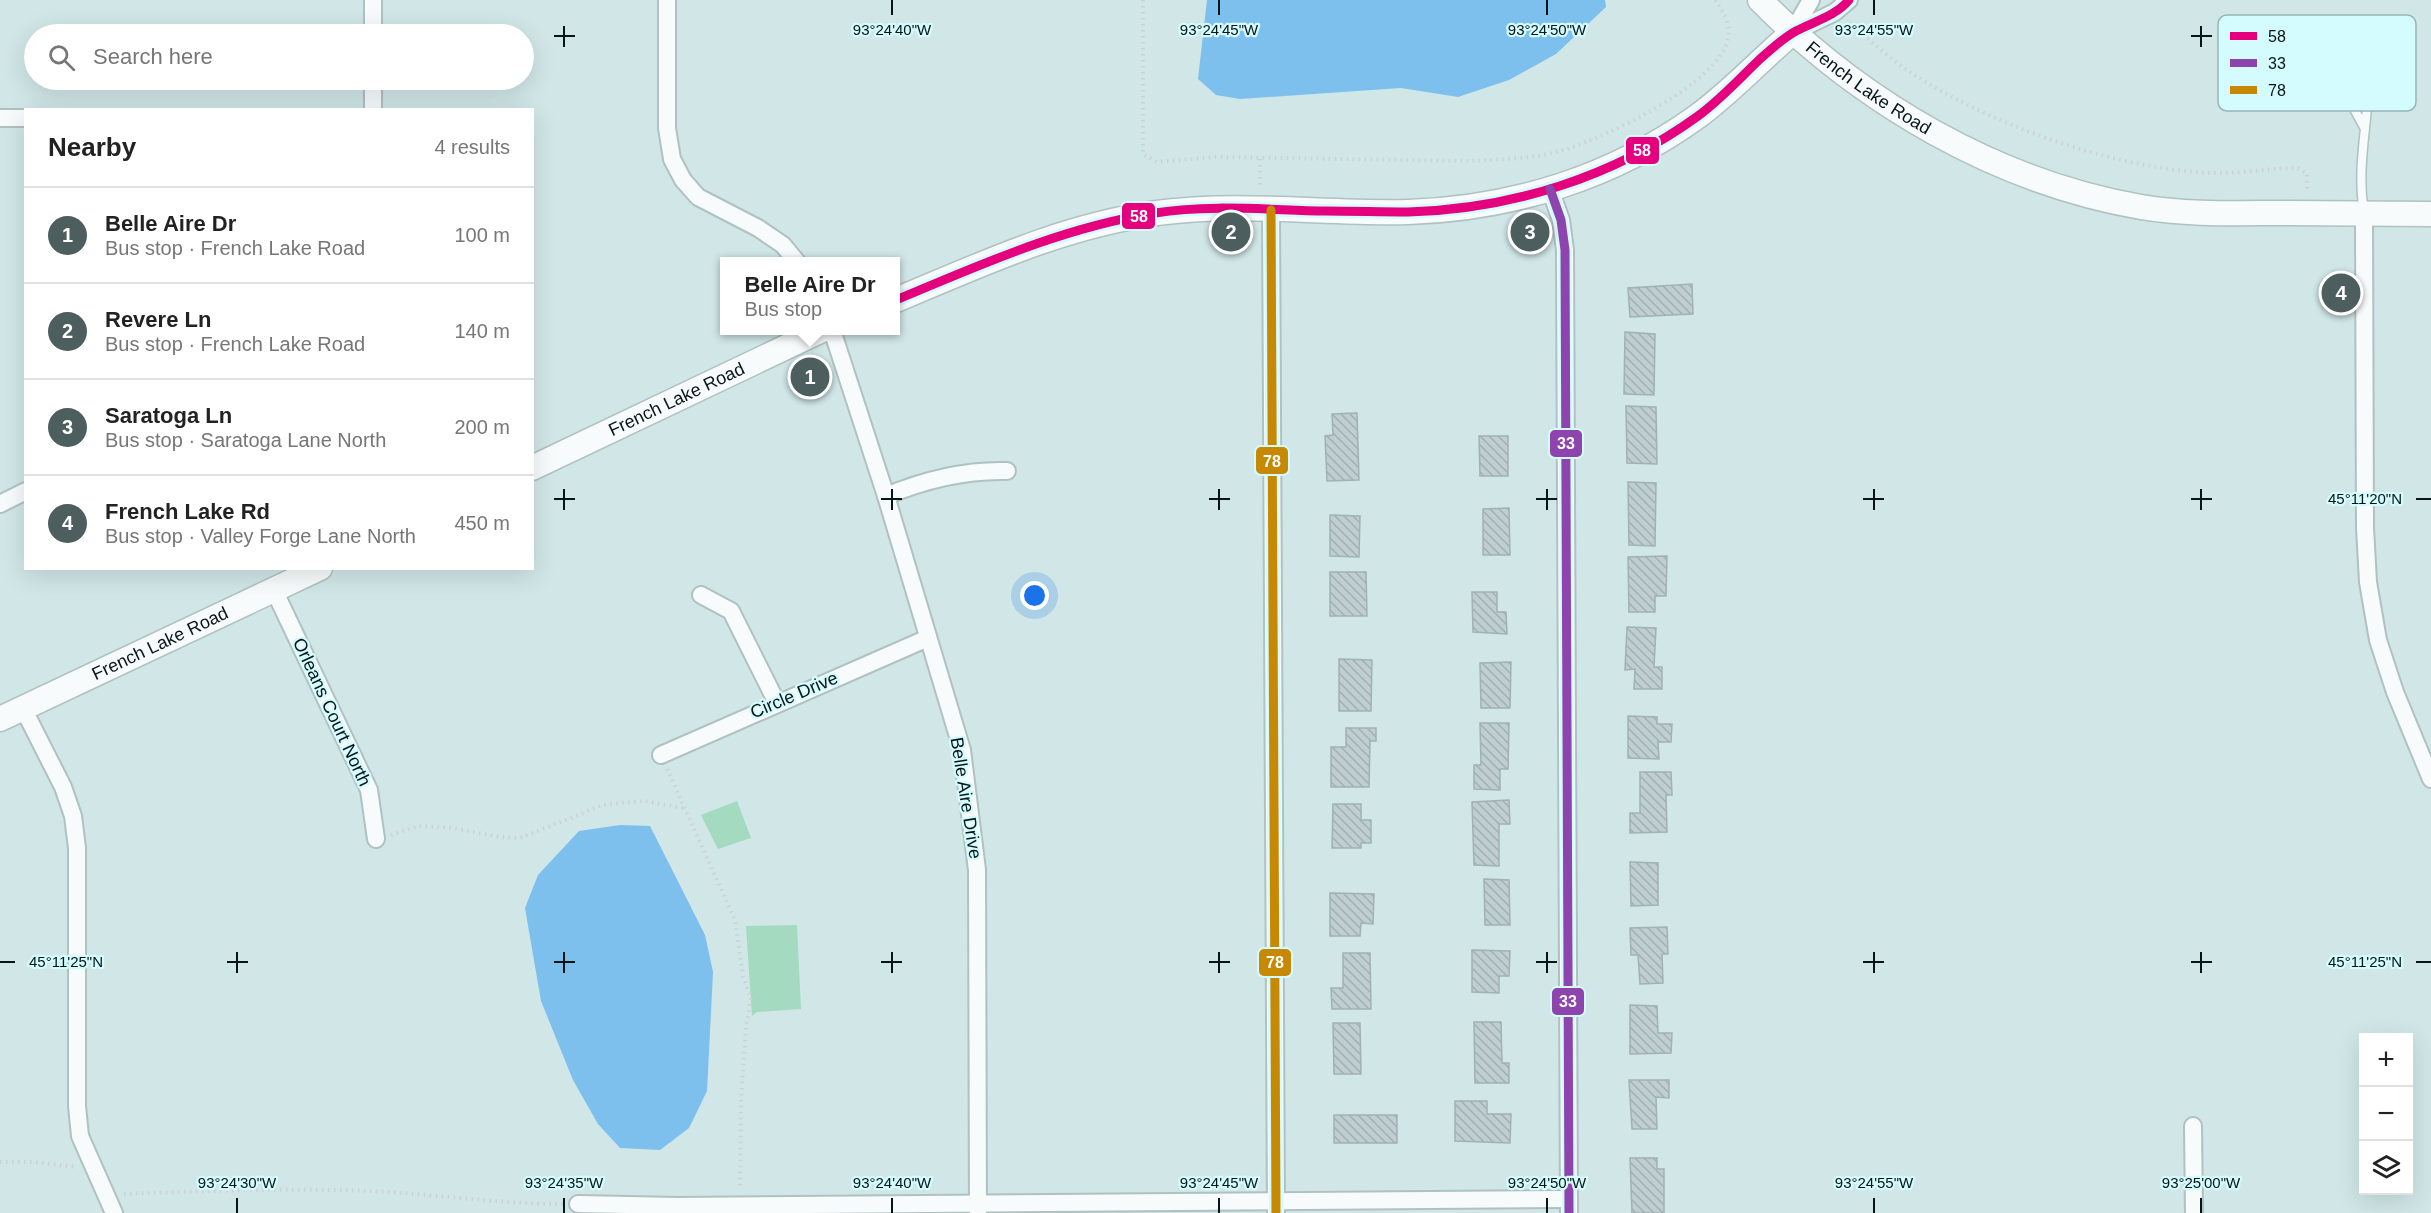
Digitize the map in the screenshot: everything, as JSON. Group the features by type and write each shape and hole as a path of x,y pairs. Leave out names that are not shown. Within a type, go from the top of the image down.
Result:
{"street":[{"path":"373,0 373,24"},
{"path":"667,0 667,128 672,159 683,180 698,197 758,228 783,245 794,257"},
{"path":"1760,0 1792,33"},
{"path":"1792,33 1811,0"},
{"path":"1792,33 1835,12 1849,0"},
{"name":"French Lake Road","path":"900,298 1020,249 1085,227 1156,213 1206,209 1409,212 1505,201 1550,189 1589,177 1667,138 1736,85 1758,61 1792,33 1831,64 1918,123 1988,160 2049,183 2142,207 2232,213 2431,214"},
{"path":"374,90 374,108"},
{"path":"0,118 24,118"},
{"path":"578,1204 678,1210 740,1204 978,1209 1569,1206 1565,250 1561,220 1550,189"},
{"path":"1266,210 1276,1207"},
{"path":"2364,215 2365,528 2368,582 2381,650 2395,692 2431,779"},
{"name":"French Lake Road","path":"534,467 811,335"},
{"name":"Belle Aire Drive","path":"834,335 886,496 962,750 977,870 978,1209"},
{"path":"886,496 911,485 980,470 1007,471"},
{"path":"0,504 24,492"},
{"name":"French Lake Road","path":"0,719 316,570"},
{"name":"Orleans Court North","path":"274,590 369,790 376,839"},
{"path":"701,595 731,611 777,703"},
{"name":"Circle Drive","path":"661,755 928,638"},
{"path":"23,708 63,787 73,816 77,848 77,1106 80,1136 114,1213"},
{"path":"2193,1126 2194,1213"}],"lane":[{"path":"2355,111 2364,127"},
{"path":"2364,215 2359,187 2366,111"}],"path":[{"path":"1143,0 1143,154 1157,162 1216,157 1472,161 1514,158 1565,150 1618,129 1671,99 1716,62 1724,50 1728,37 1728,26 1715,0"},
{"path":"1850,24 1912,73 1990,116 2052,140 2137,164 2195,173 2242,174 2298,168 2307,174 2307,213"},
{"path":"1260,159 1266,210"},
{"path":"661,755 735,920 743,976 751,998 746,1028 741,1101 740,1204"},
{"path":"376,839 418,826 447,827 501,837 520,838 603,805 644,801 683,808"},
{"path":"0,1162 34,1162 72,1168 91,1164"},
{"path":"105,1194 201,1191 370,1191 465,1197 525,1204 578,1204"}],"green space":[{"path":"737,801 751,838 718,849 701,815"},
{"path":"797,925 801,1009 757,1012 752,1016 746,926"}],"water":[{"path":"1207,0 1605,0 1606,7 1556,54 1509,80 1458,97 1401,88 1240,99 1216,95 1198,79"},
{"path":"620,825 650,826 705,935 713,972 707,1091 689,1128 660,1150 620,1148 598,1124 573,1080 541,1001 525,908 538,875 579,831"}],"building":[{"path":"1692,284 1693,314 1630,317 1628,288"},
{"path":"1625,332 1655,334 1654,395 1624,394"},
{"path":"1626,406 1656,407 1657,464 1627,463"},
{"path":"1357,413 1359,480 1327,481 1325,436 1333,435 1332,414"},
{"path":"1479,436 1508,436 1508,476 1480,476"},
{"path":"1628,482 1656,483 1655,546 1629,545"},
{"path":"1509,508 1510,555 1483,555 1483,509"},
{"path":"1330,515 1360,516 1359,557 1330,556"},
{"path":"1667,556 1666,596 1655,596 1655,612 1629,612 1628,557"},
{"path":"1330,572 1366,572 1367,616 1330,616"},
{"path":"1472,592 1497,592 1497,612 1506,612 1507,634 1473,632"},
{"path":"1627,627 1656,628 1654,667 1662,667 1662,689 1634,689 1635,669 1625,670"},
{"path":"1339,659 1372,660 1371,711 1339,711"},
{"path":"1511,662 1510,708 1481,708 1480,663"},
{"path":"1628,716 1657,717 1657,724 1672,724 1671,742 1658,742 1659,759 1628,758"},
{"path":"1480,723 1509,723 1508,769 1500,769 1500,790 1474,789 1474,765 1481,765"},
{"path":"1346,728 1376,728 1376,741 1370,741 1369,787 1331,787 1331,747 1346,747"},
{"path":"1640,772 1671,772 1672,795 1666,795 1667,832 1630,833 1630,813 1640,813"},
{"path":"1509,800 1510,824 1499,824 1499,866 1474,865 1472,802"},
{"path":"1333,804 1361,804 1361,820 1371,820 1371,843 1361,843 1361,848 1332,848"},
{"path":"1630,862 1658,863 1658,905 1631,906"},
{"path":"1484,879 1509,880 1510,925 1485,925"},
{"path":"1330,893 1374,894 1373,924 1361,923 1360,936 1330,936"},
{"path":"1667,927 1668,954 1662,954 1663,983 1640,984 1638,955 1631,955 1630,928"},
{"path":"1472,950 1510,951 1509,976 1499,976 1499,993 1472,992"},
{"path":"1343,953 1370,953 1371,1009 1332,1009 1331,988 1343,988"},
{"path":"1630,1005 1657,1006 1658,1033 1672,1033 1671,1053 1630,1054"},
{"path":"1474,1022 1501,1022 1502,1063 1509,1063 1509,1083 1475,1083"},
{"path":"1333,1023 1360,1023 1361,1074 1334,1074"},
{"path":"1629,1080 1669,1080 1669,1098 1656,1097 1657,1129 1632,1129"},
{"path":"1455,1101 1487,1101 1487,1114 1511,1114 1510,1143 1455,1141"},
{"path":"1334,1115 1397,1115 1397,1143 1334,1143"},
{"path":"1630,1158 1657,1158 1657,1169 1664,1169 1664,1213 1632,1213"}],"transit line":[{"name":"58","path":"900,298 1055,237 1121,219 1155,213 1218,208 1398,212 1447,210 1523,196 1560,186 1597,172 1666,138 1722,96 1781,41 1831,14 1849,0"},
{"name":"33","path":"1550,189 1561,220 1565,250 1569,1213"},
{"name":"78","path":"1271,210 1276,1213"}],"place":[{"name":"Revere Ln","path":"1231,232"},
{"name":"Saratoga Ln","path":"1530,232"},
{"name":"French Lake Rd","path":"2341,293"},
{"name":"Belle Aire Dr","path":"810,377"}]}
